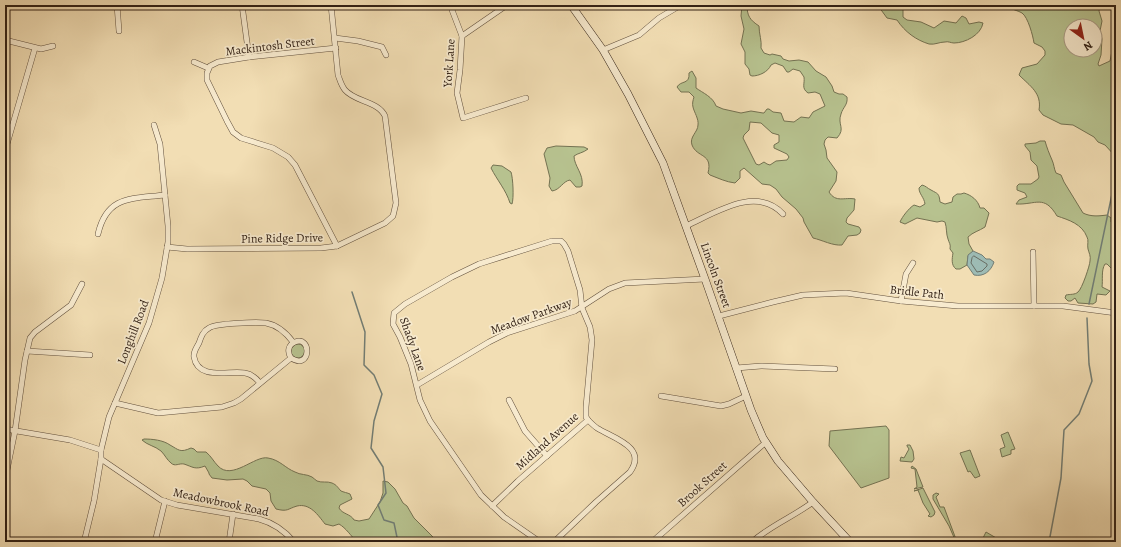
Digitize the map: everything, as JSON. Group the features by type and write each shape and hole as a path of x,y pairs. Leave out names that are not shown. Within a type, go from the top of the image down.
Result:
{"main road":[{"name":"Lincoln Street","path":"571,5 603,50 655,146 669,177 746,396 766,442 778,461 850,542"}],"street":[{"path":"117,5 119,31"},
{"path":"242,5 249,57"},
{"name":"Pine Ridge Drive","path":"167,247 187,249 321,248 337,246 385,223 393,216 396,203 385,116 383,112 376,107 357,98 344,89 338,75 331,5"},
{"path":"462,36 507,5"},
{"path":"603,50 639,35 659,18 681,5"},
{"name":"York Lane","path":"452,10 462,36 458,93 463,118 526,98"},
{"path":"335,38 375,44 382,47 386,55"},
{"path":"5,40 41,49 53,46"},
{"path":"5,151 35,48"},
{"name":"Mackintosh Street","path":"208,68 218,62 249,57 336,48"},
{"path":"194,62 208,68 207,80 233,132 241,138 273,148 288,157 295,165 337,246"},
{"name":"Longhill Road","path":"84,542 94,501 101,459 101,450 109,417 149,323 162,278 167,247 168,226 160,144 154,125"},
{"path":"98,234 106,214 116,204 132,199 165,195"},
{"path":"686,226 721,209 740,202 764,203 776,207 783,214"},
{"name":"Shady Lane","path":"540,542 504,517 492,506 474,486 430,421 422,404 411,364 393,324 394,313 405,304 464,270 552,241 561,241 564,244 580,290 582,308"},
{"path":"1033,252 1034,306"},
{"path":"901,301 906,274 913,263"},
{"name":"Meadow Parkway","path":"417,385 489,342 507,333 575,311 582,308 609,289 625,283 706,279"},
{"path":"5,480 30,338 32,334 71,305 82,284"},
{"name":"Bridle Path","path":"719,316 773,302 826,293 846,293 901,301 958,306 1063,306 1116,313"},
{"name":"Midland Avenue","path":"492,506 518,481 588,420 586,417 586,407 592,340 590,327 582,308"},
{"path":"260,383 251,375 245,373 214,373 200,368 194,357 194,352 207,328 220,324 267,323 284,332 293,342"},
{"path":"298,341 306,345 308,350 304,358 294,360 291,358 288,351 293,342 298,341"},
{"path":"27,351 90,355"},
{"path":"114,403 158,413 222,407 241,399 291,358"},
{"path":"736,368 761,366 835,368"},
{"path":"661,396 721,406 746,396"},
{"path":"509,400 525,431 547,456"},
{"path":"554,542 634,468 634,452 630,446 596,427 588,420"},
{"path":"5,429 70,440 101,450"},
{"name":"Brook Street","path":"652,542 766,442"},
{"name":"Meadowbrook Road","path":"101,459 161,500 177,505 271,522 294,542"},
{"path":"155,542 166,501"},
{"path":"752,542 772,527 801,511 813,502"},
{"path":"229,542 233,514"}],"green space":[{"path":"742,5 747,5 750,17 753,22 759,26 761,48 764,53 781,56 783,59 789,61 799,60 808,62 816,71 826,77 834,92 843,94 847,97 847,102 840,118 840,135 837,138 828,137 824,144 827,158 837,172 836,181 829,192 837,199 855,199 854,210 847,218 846,222 859,227 861,230 857,235 848,236 842,245 831,244 813,238 803,218 796,209 782,197 776,189 770,185 762,184 744,168 740,171 740,178 735,183 710,175 708,173 708,162 704,156 694,149 692,145 692,139 698,128 697,118 693,106 694,97 689,92 681,92 677,87 687,81 689,73 692,71 696,78 696,88 710,98 716,106 723,109 741,113 751,111 764,113 767,109 769,109 773,112 781,113 784,121 794,122 801,117 809,118 813,112 825,106 820,94 815,92 808,93 805,89 804,77 800,71 793,69 787,72 783,66 775,63 763,73 755,76 750,75 749,69 745,64 745,52 741,44 744,29 741,16","holes":["750,122 761,123 772,133 779,135 779,142 774,145 774,148 787,154 789,157 787,160 776,161 770,165 764,162 759,165 756,164 743,138 749,130"]},
{"path":"875,5 902,5 903,17 907,20 921,22 934,28 944,21 956,23 962,16 966,18 969,24 979,22 983,23 976,35 963,42 929,44 911,35 897,20 887,18 879,7"},
{"path":"1008,5 1100,5 1099,11 1101,18 1063,18 1063,58 1100,58 1098,64 1099,66 1110,61 1112,51 1116,46 1116,157 1105,145 1098,142 1094,137 1073,125 1061,124 1043,115 1039,110 1039,99 1037,94 1019,75 1022,68 1037,64 1045,55 1045,51 1042,47 1034,43 1030,27 1024,15 1012,9"},
{"path":"1045,141 1056,173 1061,175 1083,213 1092,216 1107,215 1111,218 1111,222 1113,224 1116,221 1116,269 1112,269 1105,264 1103,272 1102,287 1110,291 1106,295 1097,294 1096,302 1093,304 1078,303 1075,298 1068,301 1065,298 1066,295 1075,294 1080,290 1090,263 1088,238 1082,229 1075,223 1057,216 1048,205 1044,203 1016,204 1019,200 1027,197 1025,193 1017,190 1017,186 1019,184 1031,184 1039,177 1037,166 1031,160 1030,152 1025,144"},
{"path":"556,146 584,147 588,149 574,156 574,160 582,178 582,186 576,187 570,180 552,191 549,186 550,178 544,154 547,148"},
{"path":"493,165 502,166 511,172 513,188 512,204 510,203 491,168"},
{"path":"922,185 937,193 939,195 940,202 945,204 952,202 953,197 957,194 967,194 976,200 980,208 984,208 989,213 985,227 968,237 969,244 973,251 968,256 967,265 960,269 956,269 953,264 953,253 950,249 945,222 917,218 905,224 900,222 912,206 914,205 920,207 925,204 919,190"},
{"path":"298,344 303,346 305,351 303,356 298,358 293,356 291,351 293,346"},
{"path":"886,426 889,430 889,478 861,488 829,446 830,431"},
{"path":"1008,432 1015,449 1011,450 1011,454 1002,457 1000,449 1005,447 1001,435"},
{"path":"142,440 161,441 180,450 191,448 197,452 206,452 218,466 224,470 230,471 263,458 272,459 299,474 313,477 317,481 332,483 341,491 350,494 352,499 340,505 339,508 342,512 351,516 354,520 359,521 369,519 380,502 383,493 383,481 388,482 395,489 414,518 438,542 357,542 342,526 339,524 333,526 325,524 313,510 306,506 297,506 285,510 276,509 271,501 270,493 266,489 252,486 243,479 227,480 212,478 205,466 196,468 184,464 173,464 161,451"},
{"path":"907,445 910,445 913,451 914,459 912,462 900,461 901,457 904,458 909,449"},
{"path":"970,450 980,476 975,478 970,471 968,472 960,453"},
{"path":"912,466 916,469 923,487 914,489 917,487 915,469 911,468"},
{"path":"923,488 935,512 931,517 928,516 930,514 923,503 918,490 914,491"},
{"path":"936,493 939,494 936,497 940,507 944,507 957,542 933,499 933,495"},
{"path":"986,532 1003,542 981,542"}],"water":[{"path":"973,251 994,262 987,273 974,275 967,265 968,255"}],"waterway":[{"path":"1089,304 1116,175"},
{"path":"352,292 365,332 364,365 374,375 382,394 374,421 371,448 383,467 386,493 378,505 384,520 394,523 398,542"},
{"path":"1049,542 1061,478 1064,430 1079,414 1092,381 1089,364 1087,318"}]}
